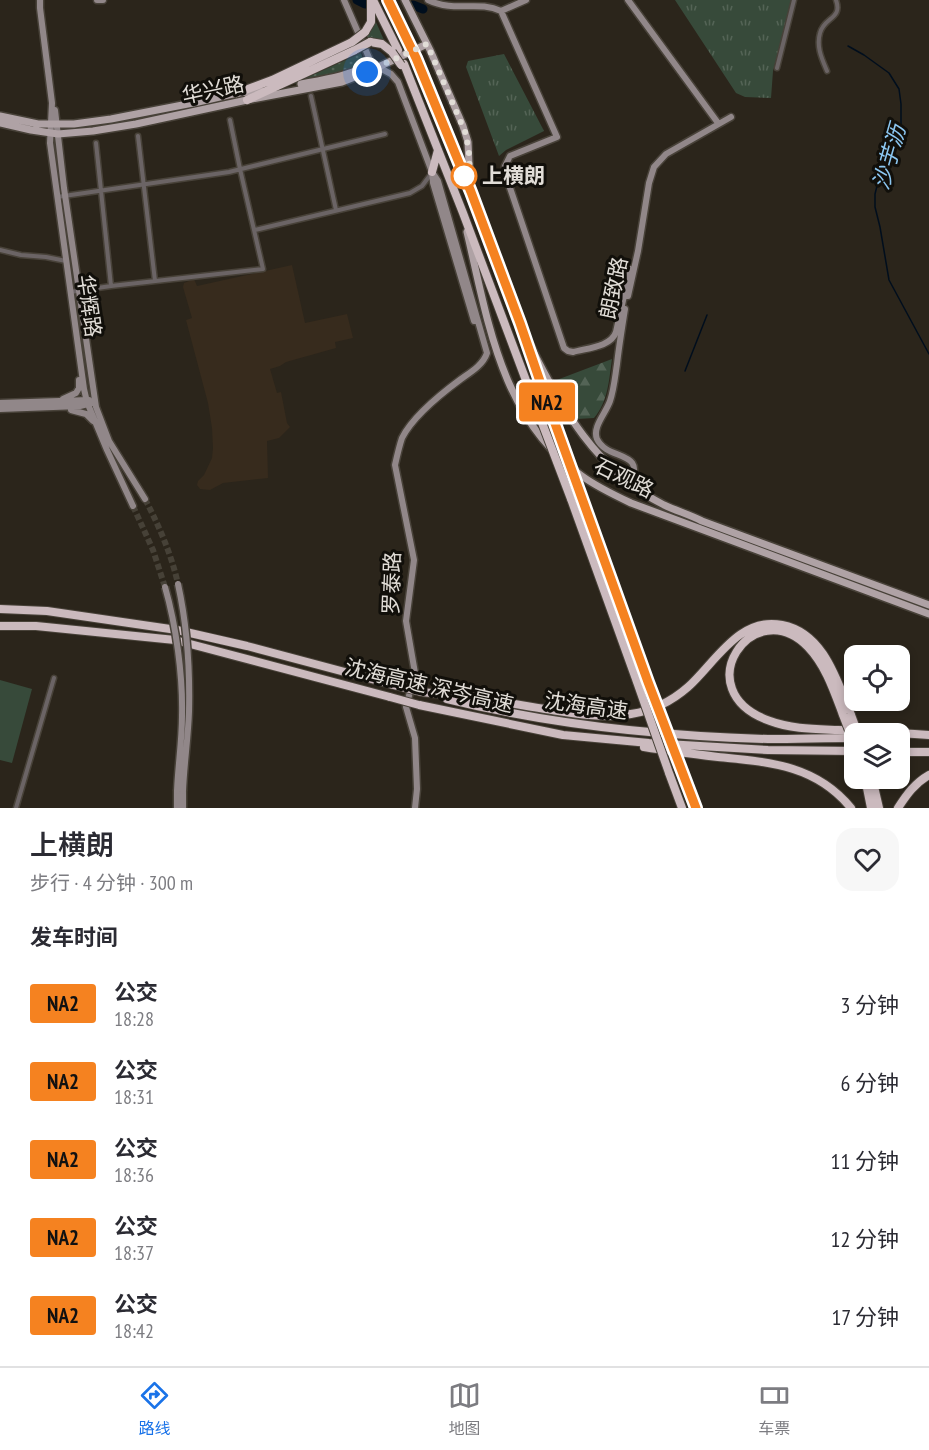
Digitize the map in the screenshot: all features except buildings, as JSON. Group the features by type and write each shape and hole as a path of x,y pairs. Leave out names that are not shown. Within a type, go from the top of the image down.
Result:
{"highway":[{"path":"247,100 353,46 369,28 372,18 372,0"},
{"path":"372,0 409,78 463,213 571,499 680,808"},
{"path":"388,0 416,58 471,192 695,807"},
{"path":"237,93 353,46 370,42 382,44 395,51"},
{"path":"432,172 438,150"},
{"name":"沈海高速 深岑高速","path":"0,609 46,611 177,630 423,692"},
{"path":"423,692 468,696 596,715 632,714 674,698 698,678 737,637 756,626 772,623 801,631 823,654 832,669 849,723"},
{"name":"沈海高速 深岑高速","path":"0,626 36,626 175,640 419,705 563,735 768,750 844,751"},
{"path":"852,723 820,662 807,645 799,639 780,631 770,630 749,638 736,651 729,673 733,692 740,704 770,722 824,729 929,736"},
{"name":"沈海高速","path":"423,692 464,703 531,716 639,732 770,739 844,738"},
{"path":"563,735 590,742 778,764 812,776 839,795 851,808"},
{"path":"910,737 929,736"},
{"path":"910,752 929,752"},
{"path":"898,808 918,781 929,775"},
{"path":"870,789 871,808"},
{"path":"872,789 879,808"}],"main road":[{"path":"405,0 466,134 471,192"},
{"name":"华兴路","path":"0,116 54,125 111,119 237,93 268,91 341,77 427,44"},
{"name":"华兴路","path":"0,123 54,134 93,131 342,82 376,65"},
{"name":"石观路","path":"463,213 489,325 508,382 538,436 566,464 593,484 631,502 929,614"},
{"name":"石观路","path":"520,323 552,390 583,436 610,466 630,483 665,505 702,521 929,605"},
{"path":"911,608 914,599"}],"street":[{"name":"华辉路","path":"40,0 54,125 57,197 80,364 97,427 133,506"},
{"path":"97,0 103,0"},
{"path":"344,0 370,60 376,65"},
{"path":"428,0 444,5 477,0 496,6 501,11 557,137 510,156 505,173 561,344 568,351 573,352 614,338 630,269"},
{"path":"501,11 526,0"},
{"path":"628,0 718,123"},
{"path":"777,68 794,0"},
{"path":"827,71 820,53 819,36 826,22 837,14 836,0"},
{"name":"罗泰路","path":"376,65 391,74 398,82 432,172 433,183 486,358 441,394 409,428 398,451 395,465 414,560 406,621 414,673 406,707 415,738 417,789 415,808"},
{"path":"311,96 336,210"},
{"name":"华辉路","path":"52,103 51,112 54,125"},
{"name":"朗致路","path":"630,483 634,474 633,464 603,447 597,439 596,432 597,424 608,407 613,391 625,310 637,258 651,176 654,167 666,154 731,117"},
{"path":"69,292 263,269 230,120"},
{"name":"华辉路","path":"54,134 80,290 90,402 98,414 109,441 145,499"},
{"path":"57,197 229,172 385,134"},
{"path":"138,136 154,281"},
{"path":"96,143 111,286"},
{"path":"255,230 410,193 422,186 432,172"},
{"path":"0,250 66,261"},
{"path":"56,404 77,392 80,364"},
{"path":"0,410 90,402"},
{"path":"0,403 56,404 82,412 89,416 97,427"},
{"path":"177,808 189,705 186,643 178,584"},
{"path":"165,587 175,636 182,691 180,791 183,808"},
{"path":"16,808 54,678"}],"shaded area":[{"path":"292,265 305,323 347,314 353,338 335,342 336,348 286,362 270,369 277,393 281,392 287,423 290,427 279,438 267,441 268,478 223,483 210,490 200,489 197,485 198,481 204,475 212,458 212,428 208,403 186,320 192,318 183,287 184,283 194,279 197,286"}],"green space":[{"path":"675,0 792,0 773,71 771,98 745,97 736,93"},
{"path":"374,20 384,40 369,40 366,34"},
{"path":"361,53 364,62 352,70 295,83"},
{"path":"504,54 544,131 506,150 499,156 466,67 468,61"},
{"path":"612,359 607,390 599,412 594,418 577,419 554,381"},
{"path":"0,680 32,689 12,763 0,760"}],"waterway":[{"path":"357,0 365,4"},
{"path":"413,5 423,9"},
{"name":"沙芋沥","path":"848,46 889,73 899,89 901,124 898,139 878,182 875,207 889,280 929,354"},
{"path":"685,371 707,315"}],"tunnel":[{"path":"145,499 164,540 178,584"},
{"path":"133,506 153,550 165,587"}],"bus line":[{"name":"NA2","path":"388,0 416,58 471,192 648,682 696,808"}],"place":[{"name":"上横朗","path":"464,176"}],"route":[{"path":"367,72 427,44 466,134 470,177 464,176"}]}
